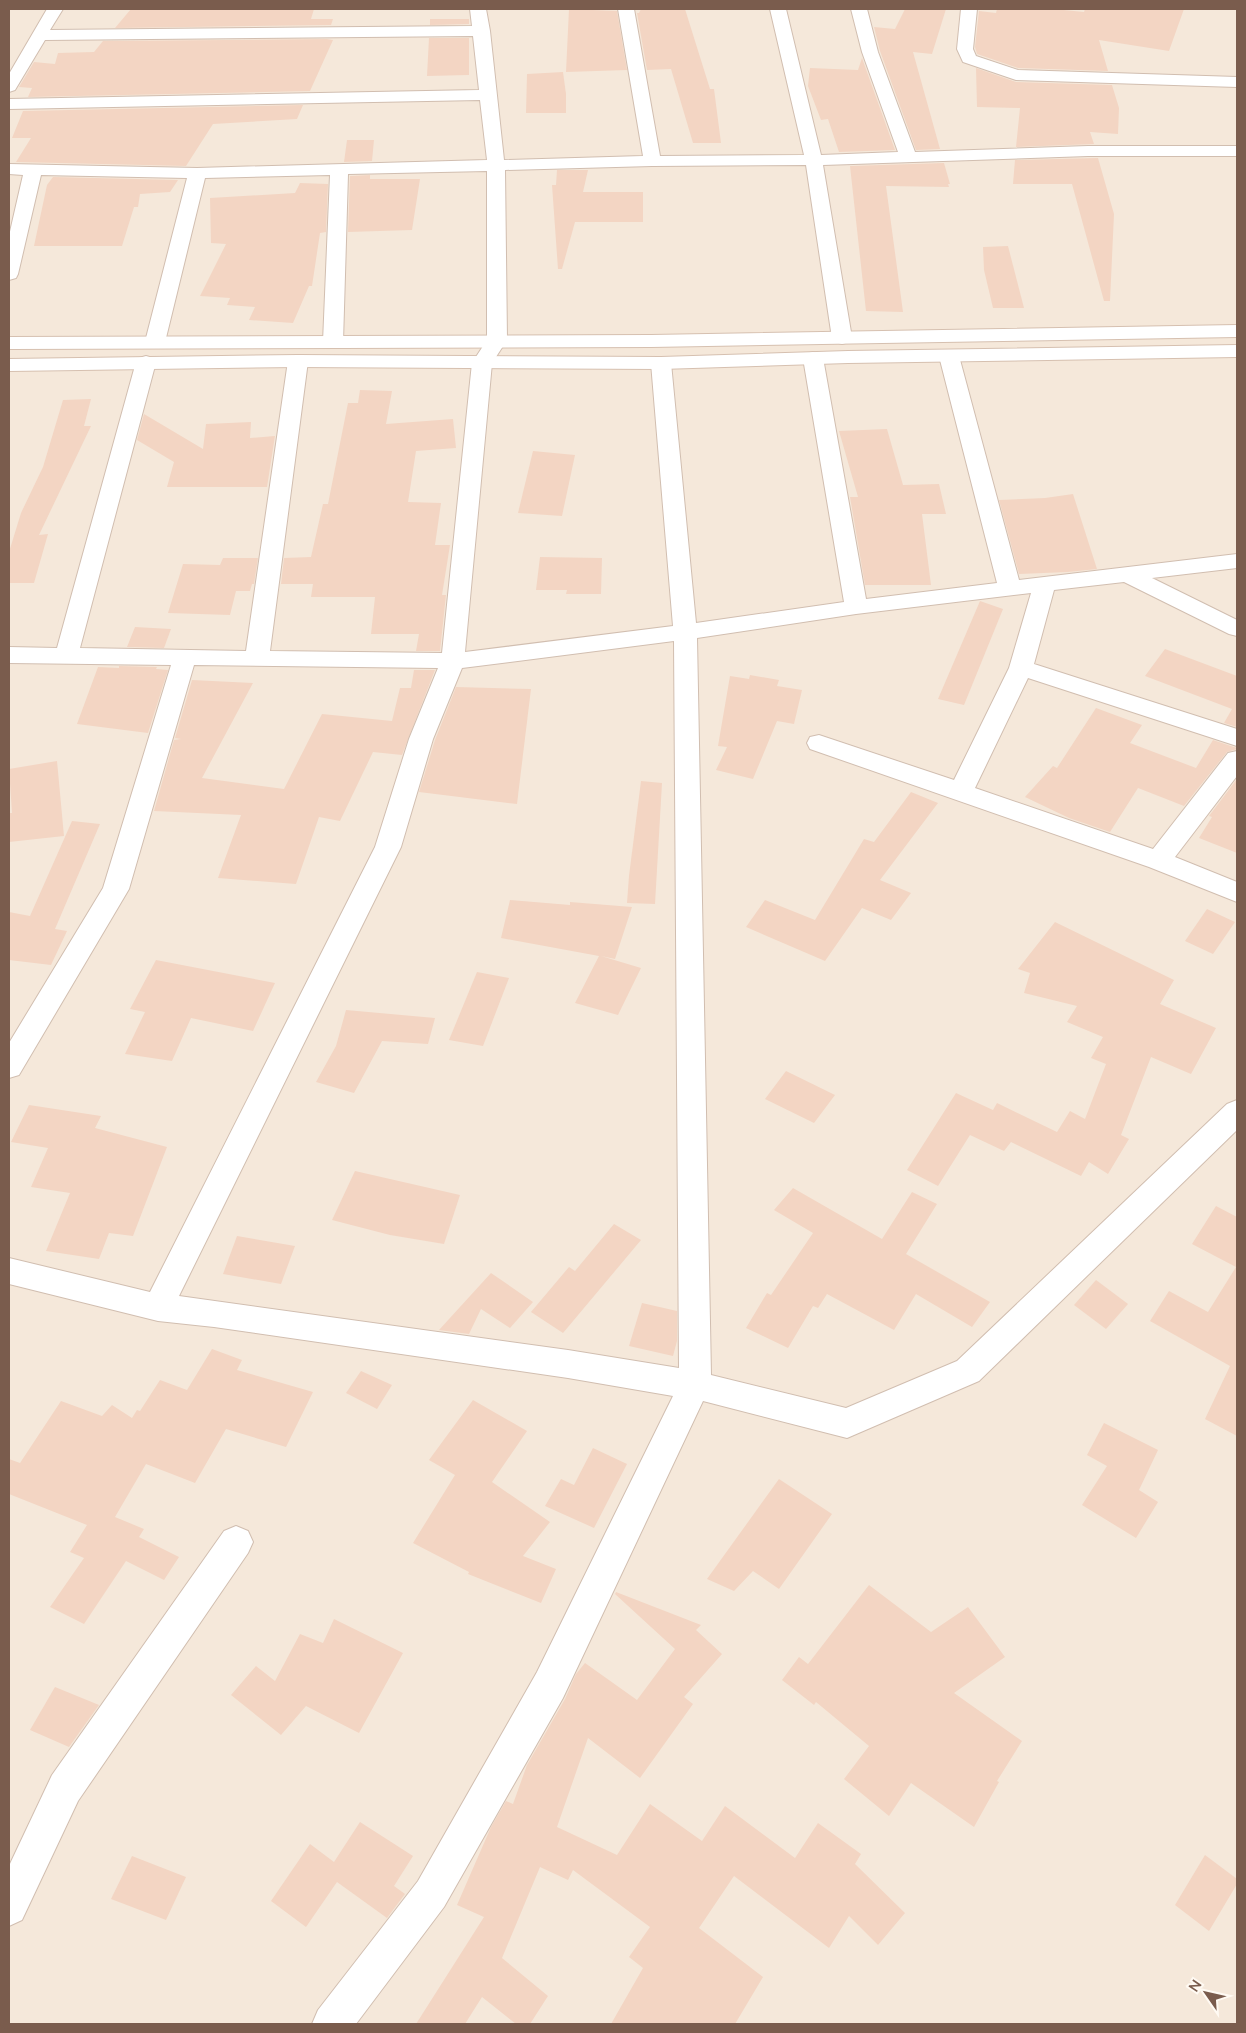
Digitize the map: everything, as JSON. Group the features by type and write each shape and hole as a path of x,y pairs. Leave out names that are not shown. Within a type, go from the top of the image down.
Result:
{"street":[{"path":"9,87 55,9"},
{"path":"158,1307 388,847 421,739 453,662 482,363 497,340 496,165 478,9"},
{"path":"626,9 652,161"},
{"path":"778,9 814,160 842,338"},
{"path":"859,9 870,52 908,157"},
{"path":"969,9 965,49 969,59 1016,75 1237,82"},
{"path":"39,35 482,32"},
{"path":"9,104 489,96"},
{"path":"9,169 196,174 652,161 814,160 1088,151 1237,151"},
{"path":"9,274 33,170"},
{"path":"333,342 339,170"},
{"path":"155,342 196,174"},
{"path":"9,343 842,338 1237,331"},
{"path":"9,365 298,361 661,363 813,358 1237,351"},
{"path":"949,356 1010,588"},
{"path":"813,358 856,607"},
{"path":"257,658 298,361"},
{"path":"66,656 146,362"},
{"path":"332,2024 431,1894 550,1685 695,1385 685,632 661,363"},
{"path":"9,655 453,662 685,632 856,607 1237,561"},
{"path":"1126,574 1237,629"},
{"path":"960,791 1021,668 1045,584"},
{"path":"9,1067 116,889 185,657"},
{"path":"1021,668 1237,738"},
{"path":"819,743 1158,860 1237,892"},
{"path":"1158,860 1237,759"},
{"path":"9,1271 158,1307 362,1334 695,1385 848,1423 968,1372 1237,1112"},
{"path":"9,1907 65,1788 236,1542"}],"shaded area":[{"path":"9,9 1237,9 1237,2024 9,2024"}],"building":[{"path":"131,9 314,9 311,19 333,19 331,25 115,28"},
{"path":"569,9 617,11 627,70 566,72"},
{"path":"641,9 685,9 710,89 714,89 721,143 693,143 671,69 647,70 637,13"},
{"path":"905,9 946,9 932,54 913,52 940,149 916,150 880,51 874,27 895,29"},
{"path":"997,9 1054,9 1084,12 1085,9 1184,9 1169,51 1099,40 1108,71 1018,68 977,54 975,47 979,11 996,13"},
{"path":"430,19 469,19 469,24 430,25"},
{"path":"429,38 469,38 469,75 427,76"},
{"path":"333,40 310,91 28,97 32,88 19,87 34,62 55,64 58,53 94,52 103,41"},
{"path":"862,58 895,150 839,152 828,119 821,120 808,86 810,68 858,70"},
{"path":"976,68 1016,82 1112,85 1119,108 1118,134 1090,132 1094,144 1016,147 1020,108 977,107"},
{"path":"563,72 566,113 526,113 527,74"},
{"path":"303,105 297,119 213,124 186,166 16,162 31,138 12,138 23,111"},
{"path":"347,140 374,140 372,161 344,162"},
{"path":"1098,158 1114,214 1110,301 1104,301 1072,184 1013,184 1015,160"},
{"path":"944,163 950,184 948,184 949,187 886,186 903,312 866,311 850,166"},
{"path":"557,170 588,170 583,192 643,192 643,222 575,222 562,269 558,269 552,185 556,185"},
{"path":"370,175 370,179 420,179 412,230 348,232 350,176"},
{"path":"53,177 178,180 170,192 140,194 138,207 134,207 122,246 34,246 47,185"},
{"path":"300,183 328,184 326,232 320,233 312,286 309,286 293,323 249,320 255,307 227,305 230,298 200,296 226,244 211,243 210,198 295,193"},
{"path":"1008,246 1024,308 993,308 984,270 983,247"},
{"path":"360,390 392,391 386,424 453,419 456,448 416,451 408,502 441,503 435,545 450,545 442,595 446,595 440,651 416,651 419,634 371,634 375,597 311,597 313,584 281,584 284,558 311,557 323,504 328,504 348,403 358,403"},
{"path":"91,399 84,426 91,426 39,535 48,534 34,583 9,583 9,552 21,513 43,467 63,400"},
{"path":"144,414 203,449 206,424 251,422 250,438 275,436 267,487 167,487 174,462 137,440"},
{"path":"887,429 903,485 939,484 946,514 922,514 931,585 865,585 850,497 858,497 839,431"},
{"path":"533,451 575,455 562,516 518,513"},
{"path":"1073,494 1097,569 1019,574 999,500 1045,498"},
{"path":"540,557 602,558 601,594 566,594 567,590 536,590"},
{"path":"223,558 258,558 254,584 252,584 250,591 236,591 230,615 168,613 183,564 220,565"},
{"path":"980,601 1003,609 964,705 938,699"},
{"path":"135,627 171,629 164,648 127,647"},
{"path":"1165,649 1237,676 1237,727 1224,723 1232,709 1145,676"},
{"path":"119,666 157,667 156,669 168,670 148,733 77,724 98,667 119,668"},
{"path":"414,670 435,670 402,755 373,752 340,821 319,817 296,884 218,878 241,815 154,811 174,740 181,739 175,738 192,680 253,683 202,778 284,789 322,714 392,721 400,688 411,688"},
{"path":"750,675 779,680 777,686 802,690 794,724 777,721 753,779 716,770 727,747 718,746 730,676 749,679"},
{"path":"456,687 531,689 517,804 419,792 435,740"},
{"path":"1096,708 1142,725 1130,743 1196,768 1213,740 1237,749 1227,752 1184,806 1138,788 1110,832 1069,818 1025,797 1053,766 1057,768"},
{"path":"57,761 64,836 9,842 9,813 12,813 9,769"},
{"path":"1237,779 1237,853 1199,838 1212,817 1209,816"},
{"path":"641,781 662,783 655,904 627,903"},
{"path":"911,792 938,803 880,880 911,893 891,920 862,908 825,961 746,927 765,900 815,920 864,839 874,842"},
{"path":"72,821 100,824 55,929 67,931 51,965 9,960 9,912 30,916"},
{"path":"510,900 570,905 570,902 632,907 615,959 601,956 641,968 618,1015 575,1003 599,956 501,938"},
{"path":"1207,909 1235,922 1213,954 1185,941"},
{"path":"1055,922 1174,980 1160,1004 1216,1028 1191,1074 1151,1057 1121,1135 1129,1139 1108,1174 1089,1162 1081,1176 1011,1142 1004,1151 970,1135 938,1186 907,1170 956,1093 993,1110 997,1103 1057,1132 1070,1111 1085,1119 1106,1064 1091,1058 1103,1037 1067,1022 1077,1006 1024,993 1030,973 1018,969"},
{"path":"156,960 275,983 253,1031 191,1018 172,1061 125,1054 145,1012 130,1009"},
{"path":"477,972 509,978 483,1046 449,1040"},
{"path":"346,1010 435,1018 428,1044 382,1041 354,1093 316,1082 336,1046"},
{"path":"786,1071 835,1095 814,1123 765,1099"},
{"path":"29,1105 101,1116 95,1128 167,1147 133,1236 109,1233 99,1259 46,1251 70,1193 31,1187 48,1148 11,1142"},
{"path":"355,1171 460,1195 444,1244 390,1235 332,1220"},
{"path":"793,1188 882,1239 912,1192 937,1204 906,1254 990,1302 972,1327 916,1294 894,1330 827,1294 818,1308 813,1306 788,1348 746,1328 767,1293 771,1295 813,1233 774,1210"},
{"path":"1216,1206 1237,1217 1237,1436 1205,1419 1230,1366 1150,1321 1169,1291 1208,1312 1236,1267 1192,1244"},
{"path":"614,1224 641,1240 563,1333 531,1312 569,1267 575,1271"},
{"path":"237,1236 295,1246 281,1284 223,1274"},
{"path":"491,1273 533,1302 510,1328 481,1309 469,1334 439,1330"},
{"path":"1096,1280 1128,1304 1106,1329 1074,1305"},
{"path":"642,1303 677,1311 677,1341 673,1356 629,1346"},
{"path":"212,1349 242,1360 237,1370 313,1392 286,1447 226,1429 195,1483 146,1464 115,1517 144,1529 139,1537 179,1557 164,1580 126,1561 84,1624 50,1607 84,1558 70,1552 87,1525 9,1494 9,1459 20,1463 61,1401 102,1416 112,1405 132,1418 137,1410 140,1411 160,1380 187,1390"},
{"path":"361,1371 392,1385 377,1409 346,1393"},
{"path":"473,1400 527,1431 492,1482 550,1522 523,1556 556,1569 541,1603 468,1574 469,1572 413,1543 455,1475 429,1460"},
{"path":"1104,1423 1158,1450 1139,1490 1158,1502 1136,1538 1082,1505 1107,1466 1087,1455"},
{"path":"593,1448 627,1464 594,1528 545,1506 561,1479 574,1485"},
{"path":"779,1479 832,1514 779,1589 753,1571 734,1591 707,1579"},
{"path":"869,1585 931,1632 968,1607 1005,1657 954,1693 1022,1741 997,1781 999,1782 974,1827 911,1783 889,1816 844,1779 869,1746 816,1702 814,1705 782,1680 799,1657 808,1664"},
{"path":"616,1592 701,1625 696,1630 722,1654 684,1697 693,1704 640,1778 588,1738 557,1827 617,1855 650,1804 702,1841 725,1806 795,1858 818,1823 861,1854 855,1864 905,1913 878,1945 849,1916 829,1948 734,1876 699,1928 763,1977 735,2024 611,2024 643,1968 629,1957 650,1927 573,1870 568,1880 540,1867 502,1958 548,1996 530,2024 516,2024 482,1997 465,2024 416,2024 484,1917 457,1905 491,1827 506,1801 513,1804 527,1765 565,1699 576,1674 585,1663 637,1700 675,1649 615,1594"},
{"path":"334,1619 403,1653 359,1733 306,1706 281,1735 231,1695 256,1666 275,1681 300,1634 323,1643"},
{"path":"55,1687 99,1705 69,1747 30,1730"},
{"path":"360,1822 413,1856 394,1886 405,1894 387,1918 337,1882 306,1927 271,1901 310,1844 334,1862"},
{"path":"1205,1855 1237,1879 1237,1884 1209,1931 1175,1905"},
{"path":"132,1856 186,1877 166,1920 111,1899"}]}
